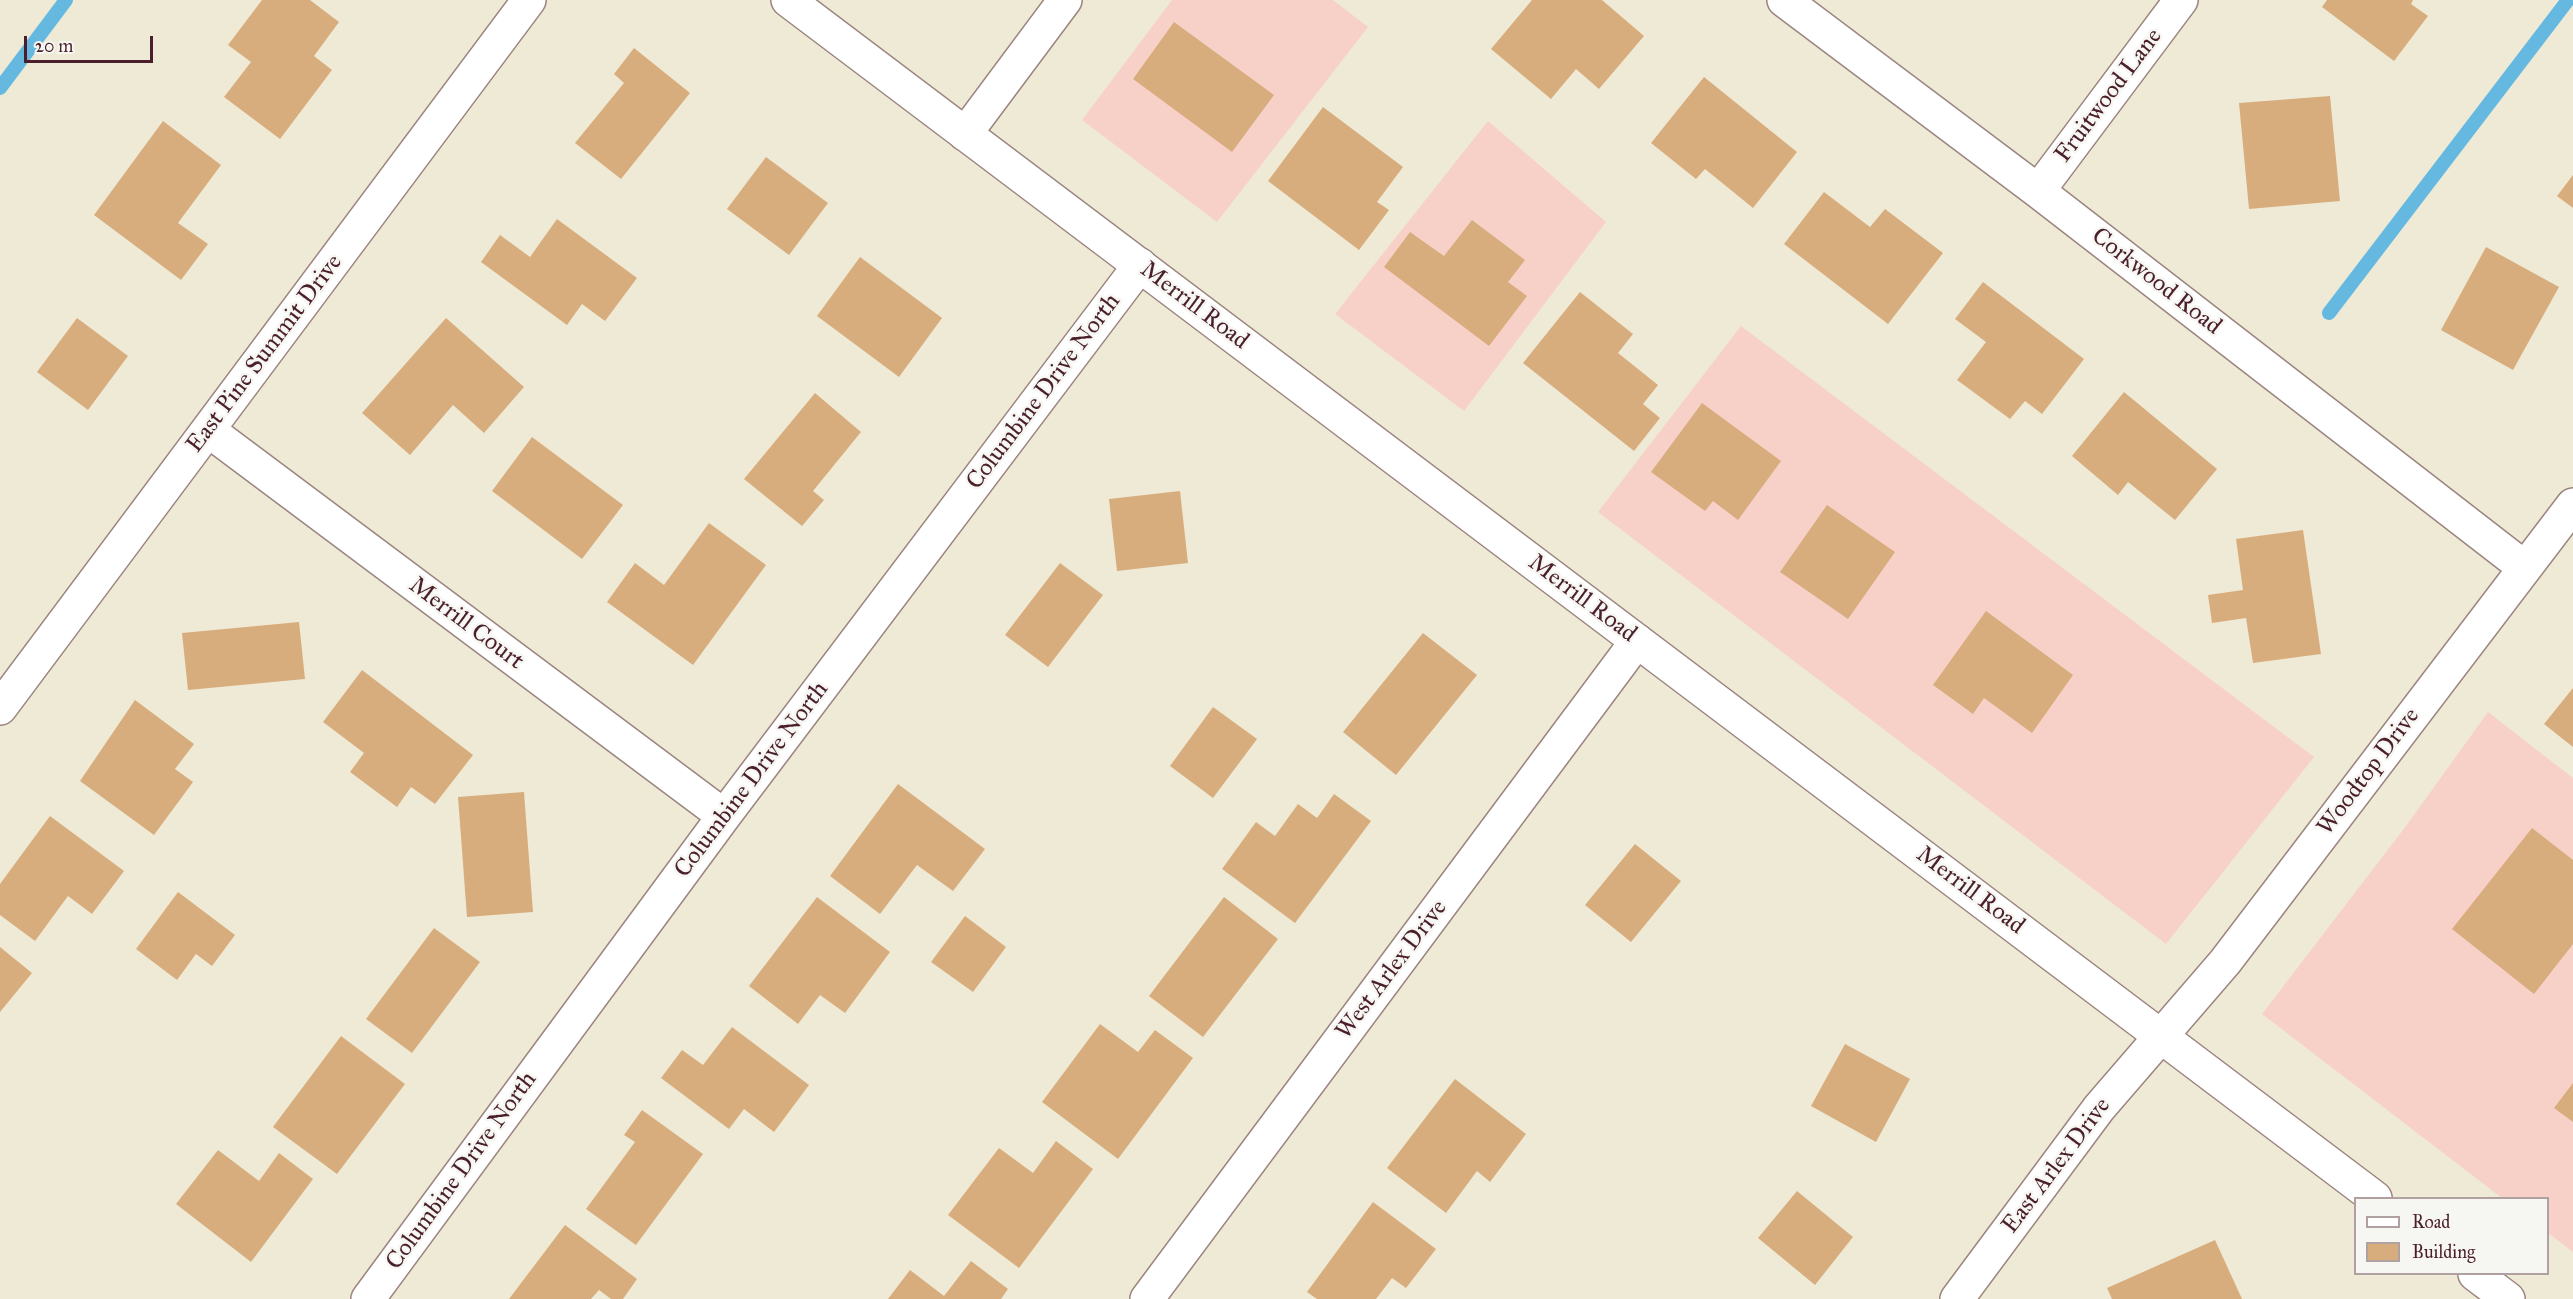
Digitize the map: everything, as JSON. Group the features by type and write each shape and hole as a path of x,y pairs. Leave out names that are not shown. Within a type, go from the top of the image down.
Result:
{"street":[{"name":"East Pine Summit Drive","path":"0,708 529,0"},
{"name":"Merrill Road","path":"788,0 2374,1197"},
{"path":"965,134 1065,0"},
{"name":"Corkwood Road","path":"1784,0 2038,191 2525,568"},
{"name":"Fruitwood Lane","path":"2038,191 2181,0"},
{"name":"Columbine Drive North","path":"368,1299 724,816 1140,265"},
{"name":"Merrill Court","path":"208,430 724,816"},
{"name":"Woodtop Drive","path":"2161,1036 2225,962 2573,505"},
{"name":"West Arlex Drive","path":"1147,1299 1637,641"},
{"name":"East Arlex Drive","path":"1957,1299 2099,1108 2161,1036"},
{"path":"2476,1275 2508,1299"}],"shaded area":[{"path":"1172,0 1333,0 1368,27 1217,222 1082,120"},
{"path":"1488,121 1606,222 1464,411 1335,314"},
{"path":"1741,326 2314,757 2166,944 1598,512"},
{"path":"2488,712 2573,778 2573,1252 2549,1234 2549,1197 2501,1197 2262,1014 2406,826"}],"building":[{"path":"262,0 310,0 339,22 314,56 332,70 280,139 224,97 251,62 228,45"},
{"path":"1532,0 1602,0 1644,36 1599,89 1576,69 1551,99 1491,49"},
{"path":"2327,0 2413,0 2411,4 2428,16 2394,61 2322,7"},
{"path":"1174,22 1274,95 1232,152 1133,79"},
{"path":"634,48 690,93 621,179 575,143 624,83 614,74"},
{"path":"1704,77 1797,152 1753,208 1705,169 1696,179 1651,143"},
{"path":"2330,96 2340,201 2249,209 2239,103"},
{"path":"1323,107 1403,167 1377,202 1389,210 1359,250 1268,181"},
{"path":"163,121 221,165 178,223 208,244 181,280 94,215"},
{"path":"766,157 828,203 789,255 727,209"},
{"path":"2573,175 2573,208 2557,196"},
{"path":"1824,192 1870,227 1885,209 1943,253 1888,324 1784,244"},
{"path":"557,219 637,278 605,321 582,304 567,325 481,262 500,235 530,257"},
{"path":"1472,220 1525,260 1508,282 1527,296 1489,346 1384,267 1410,232 1444,256"},
{"path":"2486,247 2559,287 2513,370 2441,330"},
{"path":"860,257 942,318 899,377 817,316"},
{"path":"1983,282 2084,359 2042,414 2025,401 2010,419 1957,380 1986,342 1955,319"},
{"path":"1580,292 1633,334 1618,353 1658,385 1643,404 1660,418 1634,451 1523,363"},
{"path":"77,318 128,356 88,410 37,372"},
{"path":"446,318 524,387 484,433 453,405 410,455 362,413"},
{"path":"2124,392 2217,469 2175,520 2128,482 2118,495 2072,456"},
{"path":"815,393 861,432 813,491 824,500 802,526 744,479"},
{"path":"1702,403 1781,461 1738,520 1713,501 1705,511 1651,472"},
{"path":"532,437 623,505 582,559 492,491"},
{"path":"1180,491 1188,563 1117,571 1109,499"},
{"path":"1827,505 1895,552 1848,619 1780,572"},
{"path":"709,523 766,565 693,665 607,602 635,563 664,585"},
{"path":"2303,530 2321,654 2253,663 2246,618 2212,623 2208,595 2243,590 2236,539"},
{"path":"1060,563 1103,595 1048,667 1005,635"},
{"path":"1986,611 2073,675 2032,733 1984,698 1973,714 1933,685"},
{"path":"299,622 305,679 188,690 182,633"},
{"path":"1423,633 1477,675 1396,775 1343,732"},
{"path":"362,670 473,755 435,804 411,787 397,807 350,772 364,753 323,722"},
{"path":"2573,688 2573,747 2544,724"},
{"path":"135,700 194,744 175,769 193,782 154,835 80,781"},
{"path":"1213,707 1257,739 1213,798 1170,766"},
{"path":"898,784 985,849 953,891 917,865 880,914 830,876"},
{"path":"524,792 533,912 467,917 458,797"},
{"path":"1334,794 1371,821 1295,923 1222,869 1256,822 1275,836 1298,804 1317,818"},
{"path":"50,816 124,871 92,914 68,896 35,941 0,915 0,884"},
{"path":"2532,828 2573,860 2573,944 2534,994 2452,929"},
{"path":"1635,844 1681,881 1631,942 1585,905"},
{"path":"178,892 235,935 212,966 196,954 177,980 136,949"},
{"path":"817,897 890,952 845,1013 820,995 798,1024 749,986"},
{"path":"1224,897 1278,939 1203,1037 1149,996"},
{"path":"965,916 1006,947 973,992 931,962"},
{"path":"434,928 480,962 412,1053 366,1019"},
{"path":"0,947 32,973 0,1012"},
{"path":"1100,1024 1138,1052 1155,1030 1193,1058 1118,1159 1042,1102"},
{"path":"732,1027 809,1085 774,1132 744,1109 729,1129 661,1078 682,1050 703,1065"},
{"path":"341,1036 405,1084 337,1174 273,1127"},
{"path":"1845,1044 1910,1079 1876,1142 1811,1106"},
{"path":"1455,1079 1526,1134 1490,1182 1477,1171 1446,1213 1387,1168"},
{"path":"2573,1083 2573,1122 2554,1108"},
{"path":"642,1110 703,1154 636,1245 586,1209 635,1142 624,1135"},
{"path":"1056,1141 1093,1169 1019,1268 948,1215 999,1148 1033,1173"},
{"path":"218,1150 259,1181 279,1153 313,1179 251,1262 176,1204"},
{"path":"1797,1191 1853,1237 1815,1285 1758,1238"},
{"path":"1373,1202 1436,1249 1406,1288 1392,1278 1376,1299 1317,1299 1307,1292"},
{"path":"565,1225 637,1279 623,1299 611,1299 599,1290 591,1299 509,1299"},
{"path":"2215,1240 2242,1299 2112,1299 2107,1288"},
{"path":"971,1261 1008,1289 1001,1299 888,1299 910,1270 944,1296"}],"waterway":[{"path":"0,88 66,0"},
{"path":"2329,313 2568,0"}]}
